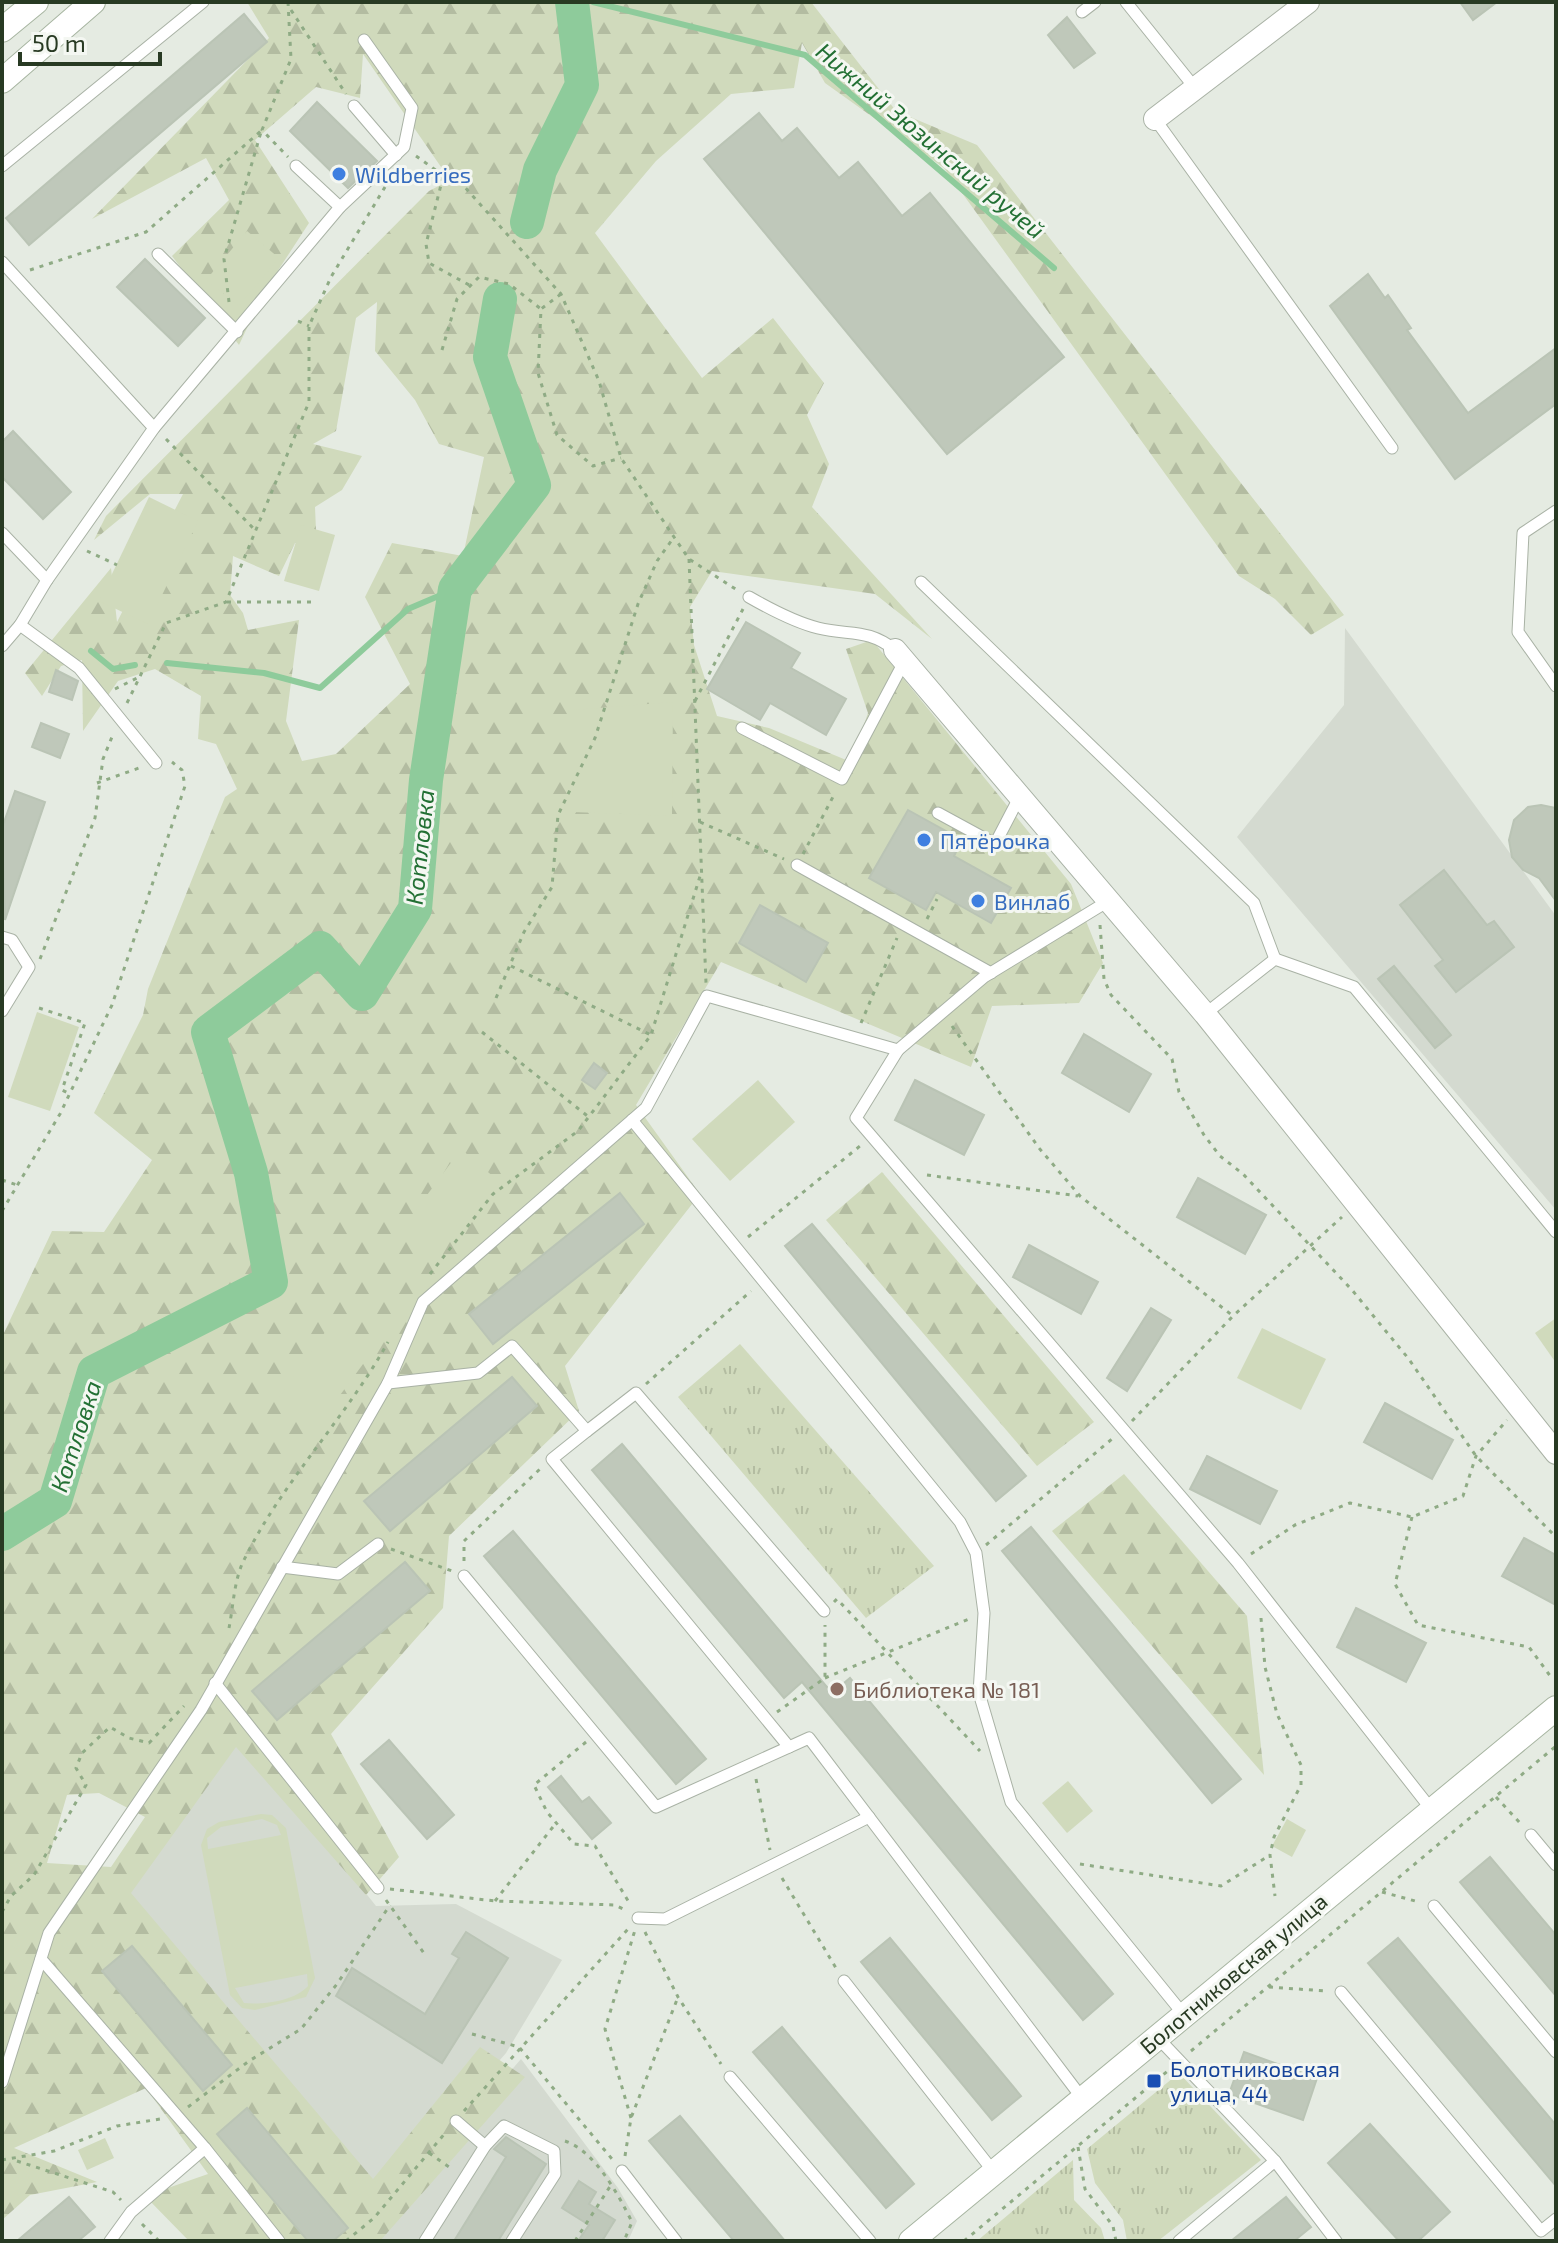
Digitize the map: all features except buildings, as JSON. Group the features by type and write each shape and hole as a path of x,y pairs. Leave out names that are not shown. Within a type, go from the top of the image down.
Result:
{"street":[{"path":"2,30 36,2"},
{"path":"2,81 93,2"},
{"path":"1155,119 1308,2"},
{"path":"900,655 1021,793 1103,905 1205,1014 1556,1453"},
{"name":"Болотниковская улица","path":"911,2241 1556,1708"}],"lane":[{"path":"2,166 203,2"},
{"path":"1082,12 1095,2"},
{"path":"1126,2 1195,88"},
{"path":"2,646 20,625 47,580 154,428 340,207 400,151 412,108 364,40"},
{"path":"354,106 400,151"},
{"path":"1155,119 1392,448"},
{"path":"296,166 340,207"},
{"path":"158,254 237,332"},
{"path":"2,262 154,428"},
{"path":"1556,511 1523,533 1518,632 1556,686"},
{"path":"2,533 47,580"},
{"path":"921,582 1254,903 1275,959 1354,987 1556,1232"},
{"path":"742,728 842,779 900,655 880,638 818,629 749,597"},
{"path":"20,625 79,668 156,763"},
{"path":"938,813 995,844 1021,793"},
{"path":"797,865 991,973"},
{"path":"1103,905 991,973 898,1050 856,1118 1238,1563 1431,1809"},
{"path":"2,937 12,940 29,967 2,1011"},
{"path":"1205,1014 1275,959"},
{"path":"2,2082 49,1933 215,1683 388,1383 423,1302 646,1108 707,996 898,1050"},
{"path":"632,1120 960,1522 976,1553 984,1613 979,1693 1011,1802 1184,2015"},
{"path":"388,1383 478,1373 512,1346 587,1431"},
{"path":"789,1747 552,1459 636,1393 824,1611"},
{"path":"282,1567 338,1574 378,1544"},
{"path":"464,1576 656,1807 809,1738 1082,2098"},
{"path":"215,1683 378,1888"},
{"path":"638,1918 665,1919 869,1817"},
{"path":"1531,1835 1556,1865"},
{"path":"1434,1906 1556,2052"},
{"path":"41,1959 205,2148 279,2241"},
{"path":"844,1981 993,2171"},
{"path":"1341,1992 1541,2231 1556,2219"},
{"path":"1157,2037 1275,2161 1336,2241"},
{"path":"730,2077 870,2241"},
{"path":"456,2121 485,2146"},
{"path":"418,2241 428,2236 485,2146 504,2126 554,2151 555,2174 512,2241"},
{"path":"110,2241 131,2212 205,2148"},
{"path":"1179,2241 1275,2161"},
{"path":"622,2171 676,2241"}],"path":[{"path":"288,4 354,106"},
{"path":"220,315 231,300 224,259 262,130 291,59 288,4"},
{"path":"262,130 296,166"},
{"path":"14,275 146,232 262,130"},
{"path":"400,151 461,183 561,294 599,381 621,458 689,559 749,597 695,701"},
{"path":"444,176 426,244 429,263 471,286"},
{"path":"226,602 309,402 309,326 331,277 387,183"},
{"path":"442,350 457,299 479,277 509,284 541,309"},
{"path":"541,309 561,294"},
{"path":"541,309 538,373 557,435 593,466 621,458"},
{"path":"298,321 309,326"},
{"path":"154,428 254,529"},
{"path":"496,998 524,932 552,887 558,815 595,738 638,604 657,561 674,537"},
{"path":"73,545 117,565"},
{"path":"689,559 707,996"},
{"path":"37,969 95,818 97,783 103,759 166,623 226,602 311,602"},
{"path":"100,695 138,678"},
{"path":"2,1211 70,1094 112,1005 185,786 182,770 168,759 97,783"},
{"path":"700,822 797,865 842,779"},
{"path":"919,933 937,899"},
{"path":"1103,905 1104,979 1111,995 1163,1046 1172,1059 1179,1092 1220,1156 1243,1174 1310,1246 1408,1358 1476,1456 1556,1537"},
{"path":"855,1038 903,924"},
{"path":"510,965 651,1035"},
{"path":"39,1008 85,1023 62,1090 70,1094"},
{"path":"942,1013 1039,1148 1080,1196 1233,1316"},
{"path":"482,1032 590,1118"},
{"path":"736,1247 872,1136"},
{"path":"903,1172 1080,1196"},
{"path":"2,1180 17,1185"},
{"path":"976,1553 1125,1429 1233,1316 1357,1204"},
{"path":"636,1393 763,1281"},
{"path":"1238,1563 1295,1525 1350,1503 1412,1517 1463,1496 1476,1456 1519,1406"},
{"path":"378,1544 464,1576 464,1541 552,1459"},
{"path":"1412,1517 1395,1584 1418,1625 1529,1647 1551,1677"},
{"path":"825,1678 824,1611 837,1599 1004,1776"},
{"path":"1268,1600 1261,1619 1265,1667 1277,1714 1301,1765 1301,1785 1274,1837 1270,1855 1275,1896"},
{"path":"767,1719 825,1678 984,1613"},
{"path":"596,1734 534,1785 556,1823 574,1844 595,1846 638,1918 678,1997 730,2077"},
{"path":"964,2241 1556,1746"},
{"path":"753,1764 773,1863 844,1981"},
{"path":"1495,1797 1531,1835"},
{"path":"495,1901 556,1823"},
{"path":"1058,1861 1221,1886 1270,1855"},
{"path":"2,1912 11,1896 34,1875"},
{"path":"378,1888 495,1901 615,1905 638,1918"},
{"path":"378,1888 426,1956"},
{"path":"1382,1892 1434,1906"},
{"path":"2,2160 54,2151 117,2126 177,2116 249,2061 301,2029 337,1984 390,1905"},
{"path":"346,2241 374,2218 519,2047 638,1918"},
{"path":"631,2118 605,2029 638,1918"},
{"path":"1268,1987 1341,1992"},
{"path":"622,2171 631,2118 678,1997"},
{"path":"472,2034 519,2047 622,2171"},
{"path":"554,2151 561,2139 575,2144 611,2185 632,2222 624,2241"},
{"path":"1078,2146 1085,2189 1113,2226 1116,2241"},
{"path":"429,2153 465,2178"},
{"path":"13,2160 113,2192 159,2241"},
{"path":"575,2241 611,2185"},
{"path":"971,2241 976,2231"}],"shaded area":[{"path":"1345,628 1556,916 1556,1210 1237,837 1344,705"},
{"path":"235,1729 376,1906 456,1904 562,1960 506,2053 368,2212 119,1895"},
{"path":"521,2059 618,2188 637,2221 628,2241 357,2241 393,2207"}],"green space":[{"path":"247,2 811,2 896,111 977,145 1344,615 1311,635 1275,599 1239,576 944,168 825,83 802,43 794,88 731,94 656,161 595,233 702,378 773,318 824,383 807,415 829,464 812,507 932,639 875,594 712,571 690,607 694,645 717,716 769,728 851,762 868,713 846,649 872,640 1071,884 1103,963 1079,1003 992,1006 971,1067 721,962 636,1105 700,1194 565,1366 579,1411 449,1536 443,1608 331,1734 399,1857 366,1895 236,1747 131,1893 373,2179 480,2047 525,2077 380,2241 189,2241 145,2196 208,2174 146,2088 14,2148 97,2182 30,2195 2,2220 2,1337 52,1231 104,1232 152,1160 94,1113 143,1015 148,989 225,797 237,789 216,744 198,739 201,696 155,669 118,681 83,731 82,660 61,666 42,696 25,673 111,568 117,622 183,494 150,494 94,540 106,516 429,191 450,180 363,54 360,98 316,87 255,140 309,223 264,292 239,345 172,256 229,200 206,158 92,219 269,38","holes":["377,302 375,351 415,400 439,444 484,457 463,556 392,543 365,597 410,684 336,754 302,761 286,721 299,620 248,630 243,613 230,595 233,556 279,576 295,543 316,530 315,507 342,490 362,456 313,444 336,431 356,318","99,1793 145,1817 111,1867 47,1863 67,1795"]},
{"path":"247,231 279,258 239,306 206,280"},
{"path":"149,497 198,521 148,624 99,601"},
{"path":"301,525 335,535 319,591 284,581"},
{"path":"673,702 672,816 573,812 573,710"},
{"path":"37,1012 79,1027 50,1111 8,1097"},
{"path":"758,1080 795,1122 730,1181 692,1139"},
{"path":"461,1149 495,1178 426,1263 399,1233"},
{"path":"882,1172 1094,1422 1037,1466 826,1220"},
{"path":"1556,1318 1556,1363 1535,1333"},
{"path":"333,1321 369,1356 315,1429 279,1397"},
{"path":"1262,1328 1326,1359 1301,1410 1237,1378"},
{"path":"740,1344 934,1566 866,1618 678,1397"},
{"path":"1124,1474 1247,1616 1264,1775 1052,1531"},
{"path":"1068,1781 1093,1811 1067,1833 1042,1803"},
{"path":"261,1814 272,1815 286,1828 315,1978 306,1997 255,2010 242,2008 230,1995 201,1845 207,1829 219,1822","holes":["262,1819 277,1825 281,1835 208,1849 207,1838 221,1827","307,1974 308,1986 278,2001 244,2003 235,1988"]},
{"path":"1287,1819 1306,1830 1292,1857 1272,1846"},
{"path":"1179,2073 1261,2160 1158,2241 1127,2241 1123,2220 1095,2183 1087,2149"},
{"path":"105,2138 114,2158 87,2170 78,2150"},
{"path":"1073,2160 1074,2200 1101,2228 1105,2241 977,2241"}],"waterway":[{"name":"Котловка","path":"527,222 540,170 582,85 572,2"},
{"name":"Нижний Зюзинский ручей","path":"593,2 805,55 1054,268"},
{"name":"Котловка","path":"2,1534 55,1501 94,1372 271,1282 251,1173 208,1032 320,948 362,994 415,909 426,780 455,589 534,485 490,357 500,299"},
{"path":"167,663 264,673 320,688 408,609 455,589"},
{"path":"91,651 113,669 135,665"}],"place":[{"name":"Wildberries","path":"339,174"},
{"name":"Пятёрочка","path":"924,840"},
{"name":"Винлаб","path":"978,901"},
{"name":"Библиотека № 181","path":"837,1689"},
{"name":"Болотниковская улица, 44","path":"1154,2081"}]}
